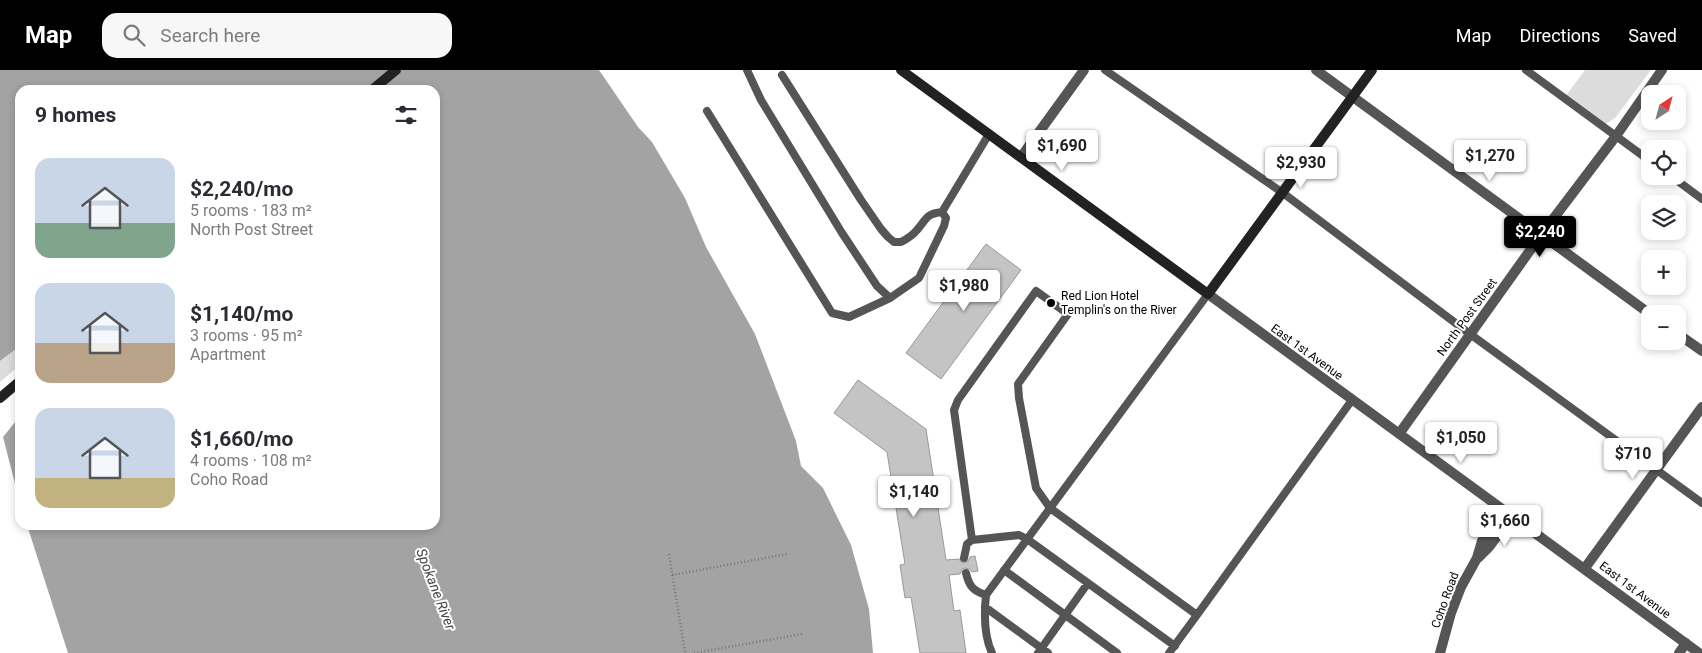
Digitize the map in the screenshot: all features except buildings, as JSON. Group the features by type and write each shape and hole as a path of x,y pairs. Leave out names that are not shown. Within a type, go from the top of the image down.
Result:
{"street":[{"path":"378,85 396,70"},
{"name":"East 1st Avenue","path":"901,70 1699,653"},
{"path":"1021,157 1084,70"},
{"path":"1316,70 1641,307"},
{"path":"1208,294 1372,70"},
{"name":"North Post Street","path":"1399,434 1662,70"},
{"path":"1686,340 1702,351"},
{"path":"0,398 15,385"},
{"path":"1585,568 1702,407"},
{"name":"Coho Road","path":"1440,653 1451,613 1461,587 1477,558 1482,541 1508,513"},
{"path":"1678,653 1686,643"}],"lane":[{"path":"747,70 761,100 842,233 877,286 890,298"},
{"path":"1105,70 1283,193 1470,334 1702,503"},
{"path":"1526,70 1641,154"},
{"path":"782,75 861,200 888,237 894,242 901,242 917,230 927,216 932,213 942,212"},
{"path":"707,110 832,313 849,318 890,298 918,278 944,226 946,218 942,212"},
{"path":"942,212 989,134"},
{"path":"1683,185 1702,199"},
{"path":"972,540 954,410 958,400 1036,291 1068,314 1018,384 1036,488 1050,508 1197,615"},
{"path":"992,653 988,645 986,595 1208,294"},
{"path":"1169,653 1352,400"},
{"path":"964,558 967,544 972,540 1019,535 1175,646"},
{"path":"1004,570 1117,653"},
{"path":"966,573 968,583 975,591 986,595"},
{"path":"985,607 1042,651 1088,583"}],"path":[{"path":"669,554 685,653"},
{"path":"672,575 788,554"},
{"path":"694,653 802,634"}],"shaded area":[{"path":"1585,70 1651,70 1615,118 1604,125 1565,97"},
{"path":"15,350 15,369 0,382 0,361"}],"water":[{"name":"Spokane River","path":"0,70 599,70 638,127 652,142 685,198 706,247 755,334 796,441 801,466 823,488 851,545 869,609 873,653 68,653 29,530 440,530 440,85 15,85 15,350 0,361"},
{"path":"15,422 15,484 3,437"}],"place":[{"name":"Red Lion Hotel Templin's on the River","path":"1051,303"}]}
